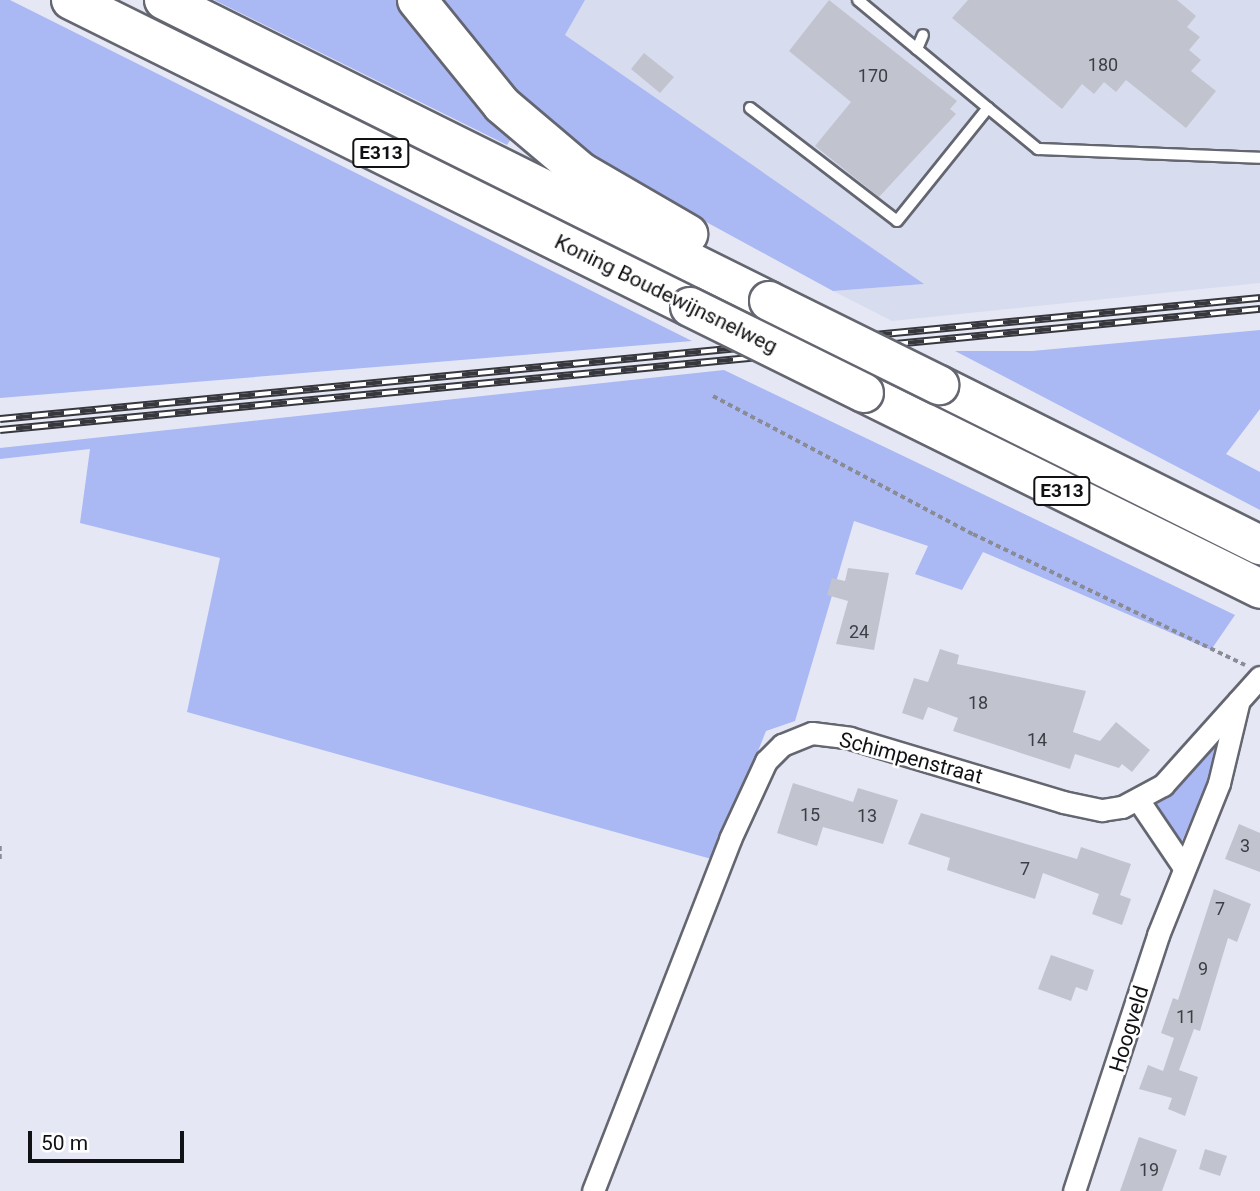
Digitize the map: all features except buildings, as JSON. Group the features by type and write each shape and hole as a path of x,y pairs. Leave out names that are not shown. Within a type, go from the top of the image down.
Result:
{"highway":[{"name":"Koning Boudewijnsnelweg","path":"71,0 1260,589"},
{"name":"Koning Boudewijnsnelweg","path":"164,0 1260,545"},
{"path":"417,0 502,105 581,172 743,266 769,301"}],"street":[{"name":"Schimpenstraat","path":"593,1191 730,839 766,761 782,745 812,733 850,738 1063,802 1101,810 1139,801 1185,763 1239,700 1254,672"},
{"name":"Hoogveld","path":"1074,1191 1183,866 1219,783 1239,700"},
{"path":"1139,801 1183,866"}],"lane":[{"path":"858,0 1038,149 1260,158"},
{"path":"917,50 923,35"},
{"path":"750,108 897,221 988,108"}],"path":[{"path":"713,396 973,534 1254,672"},
{"path":"0,846 0,860"}],"shaded area":[{"path":"0,0 10,0 692,341 0,398"},
{"path":"214,0 406,0 516,131 507,145"},
{"path":"437,0 585,0 565,35 924,284 833,291 598,163 504,86"},
{"path":"585,0 1260,0 1260,283 892,321 833,291 923,284 565,35"},
{"path":"1260,330 1260,409 1226,454 1260,472 1260,510 955,351 1032,351"},
{"path":"724,370 1235,615 1211,650 983,552 962,590 915,574 928,546 854,521 795,721 766,731 715,860 187,712 220,558 80,523 90,449 0,459 0,448"},
{"path":"1225,729 1229,732 1179,848 1156,805"}],"railway":[{"path":"0,419 1260,298"},
{"path":"0,430 1260,309"}]}
